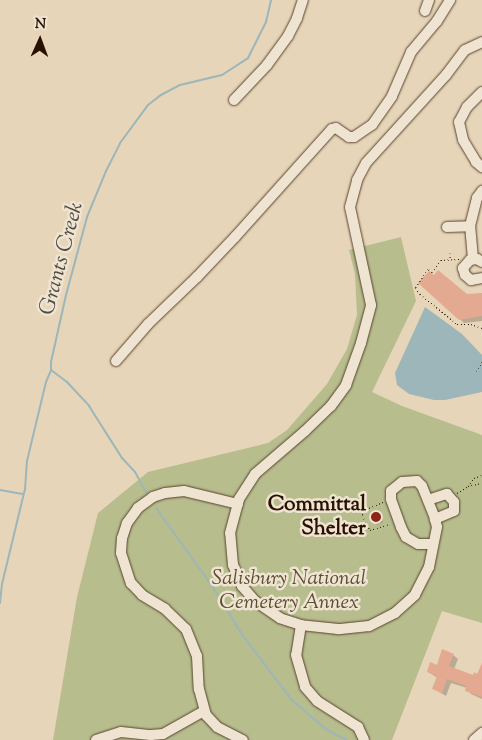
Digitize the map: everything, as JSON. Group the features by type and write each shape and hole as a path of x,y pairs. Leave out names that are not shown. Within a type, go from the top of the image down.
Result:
{"lane":[{"path":"234,100 267,65 288,36 303,0"},
{"path":"426,11 429,0"},
{"path":"116,361 148,324 197,278 236,237 332,129 336,128 349,137 354,137 372,125 392,96 411,52 437,21 450,0"},
{"path":"433,544 418,544 406,537 391,500 392,491 395,486 410,481 417,481 422,486 428,500 436,527 429,568 415,595 395,612 369,626 338,629 301,625 280,618 256,601 242,586 233,565 230,533 238,504 255,474 331,406 346,386 361,343 371,305 350,207 357,180 366,162 446,76 465,50 482,42"},
{"path":"482,92 467,107 459,122 464,140 476,162 482,167"},
{"path":"482,191 477,198 470,226 474,261 463,268 468,278 474,281 482,278"},
{"path":"447,227 470,226"},
{"path":"238,504 184,491 165,493 153,497 138,508 127,523 122,538 121,553 131,583 142,595 179,620 192,642 197,656 199,690 204,711 217,726 243,740"},
{"path":"428,500 443,494 452,497 454,502 454,512 435,519"},
{"path":"301,625 296,655 305,687 317,701 358,727 364,740"},
{"path":"96,740 121,732 151,735 163,734 204,711"},
{"path":"474,740 482,733"}],"path":[{"path":"450,252 450,260"},
{"path":"474,261 460,259 441,260 432,272 428,269 415,288 457,324 470,324 482,328"},
{"path":"476,372 482,362"},
{"path":"468,486 474,478 482,475"},
{"path":"452,497 468,486 482,482"},
{"path":"391,500 364,510 362,514 370,530 398,521"}],"green space":[{"name":"Salisbury National Cemetery Annex","path":"401,237 416,301 372,392 402,406 482,435 482,623 442,611 392,740 53,740 77,597 98,513 148,472 268,443 287,430 327,384 347,349 357,315 355,274 349,250"}],"water":[{"path":"425,307 462,334 482,355 482,392 445,400 434,400 409,394 397,385 395,373"}],"building":[{"path":"438,270 467,294 482,293 482,316 459,320 418,283 429,271 434,275"},
{"path":"442,649 454,654 449,666 473,675 474,672 477,674 482,663 482,697 465,691 466,686 447,679 442,693 432,689 437,676 427,672 430,662 437,665"}],"waterway":[{"name":"Grants Creek","path":"0,603 2,584 25,489 27,461 46,382 51,370 51,362 66,295 87,217 106,171 120,143 148,105 161,95 180,85 222,75 248,58 266,22 271,0"},
{"path":"51,370 67,382 89,406 122,458 135,472 146,492"},
{"path":"0,490 23,494"},
{"path":"156,508 212,586 243,636 292,700 327,730 347,740"}],"place":[{"name":"Committal Shelter","path":"376,517"}]}
